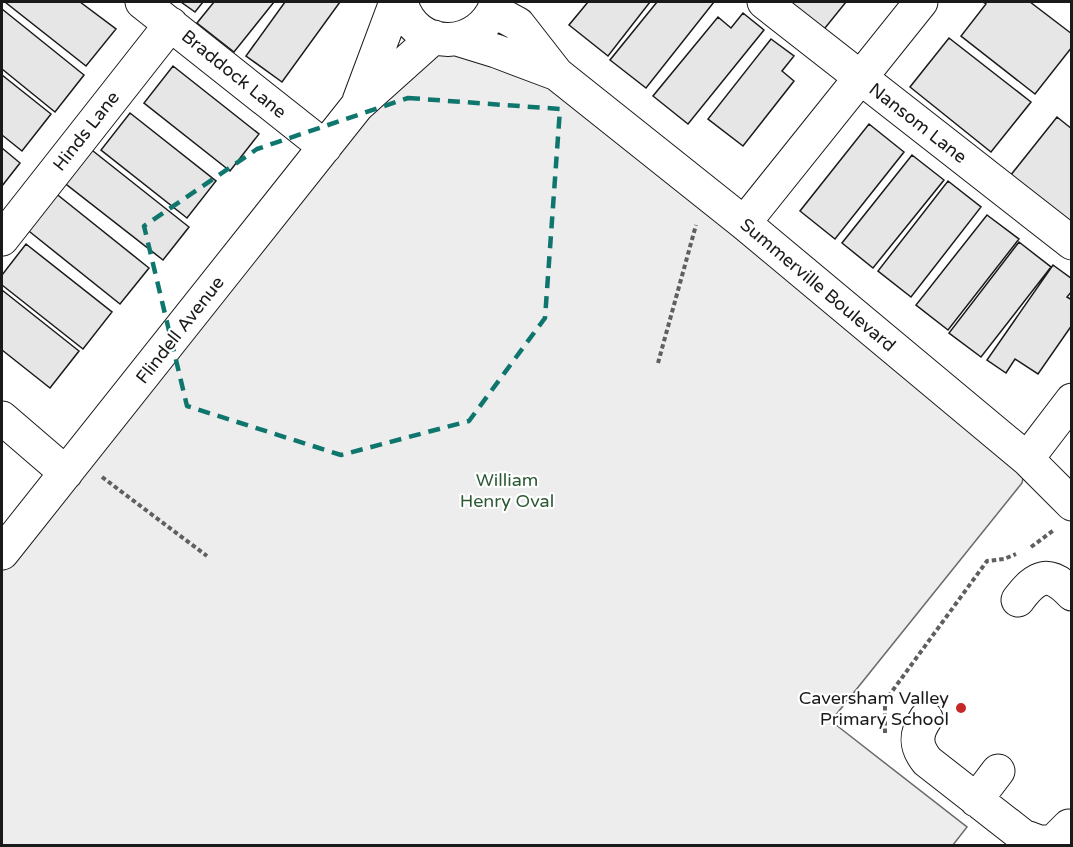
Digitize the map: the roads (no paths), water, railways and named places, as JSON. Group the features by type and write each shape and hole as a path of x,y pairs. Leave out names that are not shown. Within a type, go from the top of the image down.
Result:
{"street":[{"name":"Braddock Lane","path":"142,2 325,147"},
{"name":"Flindell Avenue","path":"357,106 396,2"},
{"name":"Summerville Boulevard","path":"401,2 413,25 445,38 496,51 557,74"},
{"name":"Nansom Lane","path":"764,2 1071,243"},
{"path":"744,223 921,2"},
{"name":"Flindell Avenue","path":"2,553 80,472 357,106 445,38 469,36 479,30 488,22 496,6"},
{"name":"Summerville Boulevard","path":"496,6 518,24 557,74 744,223 1027,459 1063,517"},
{"name":"Hinds Lane","path":"2,239 171,24"},
{"path":"1027,459 1071,400"},
{"path":"2,418 80,472"},
{"path":"1018,600 1030,584 1039,579 1050,579 1063,584 1071,594"},
{"path":"926,718 917,738 919,751 927,761 1023,836 1039,842 1053,842 1069,826"},
{"path":"976,800 998,771"}],"place":[{"name":"Caversham Valley Primary School","path":"961,708"}],"park label":[{"name":"William Henry Oval","path":"507,490"}]}
